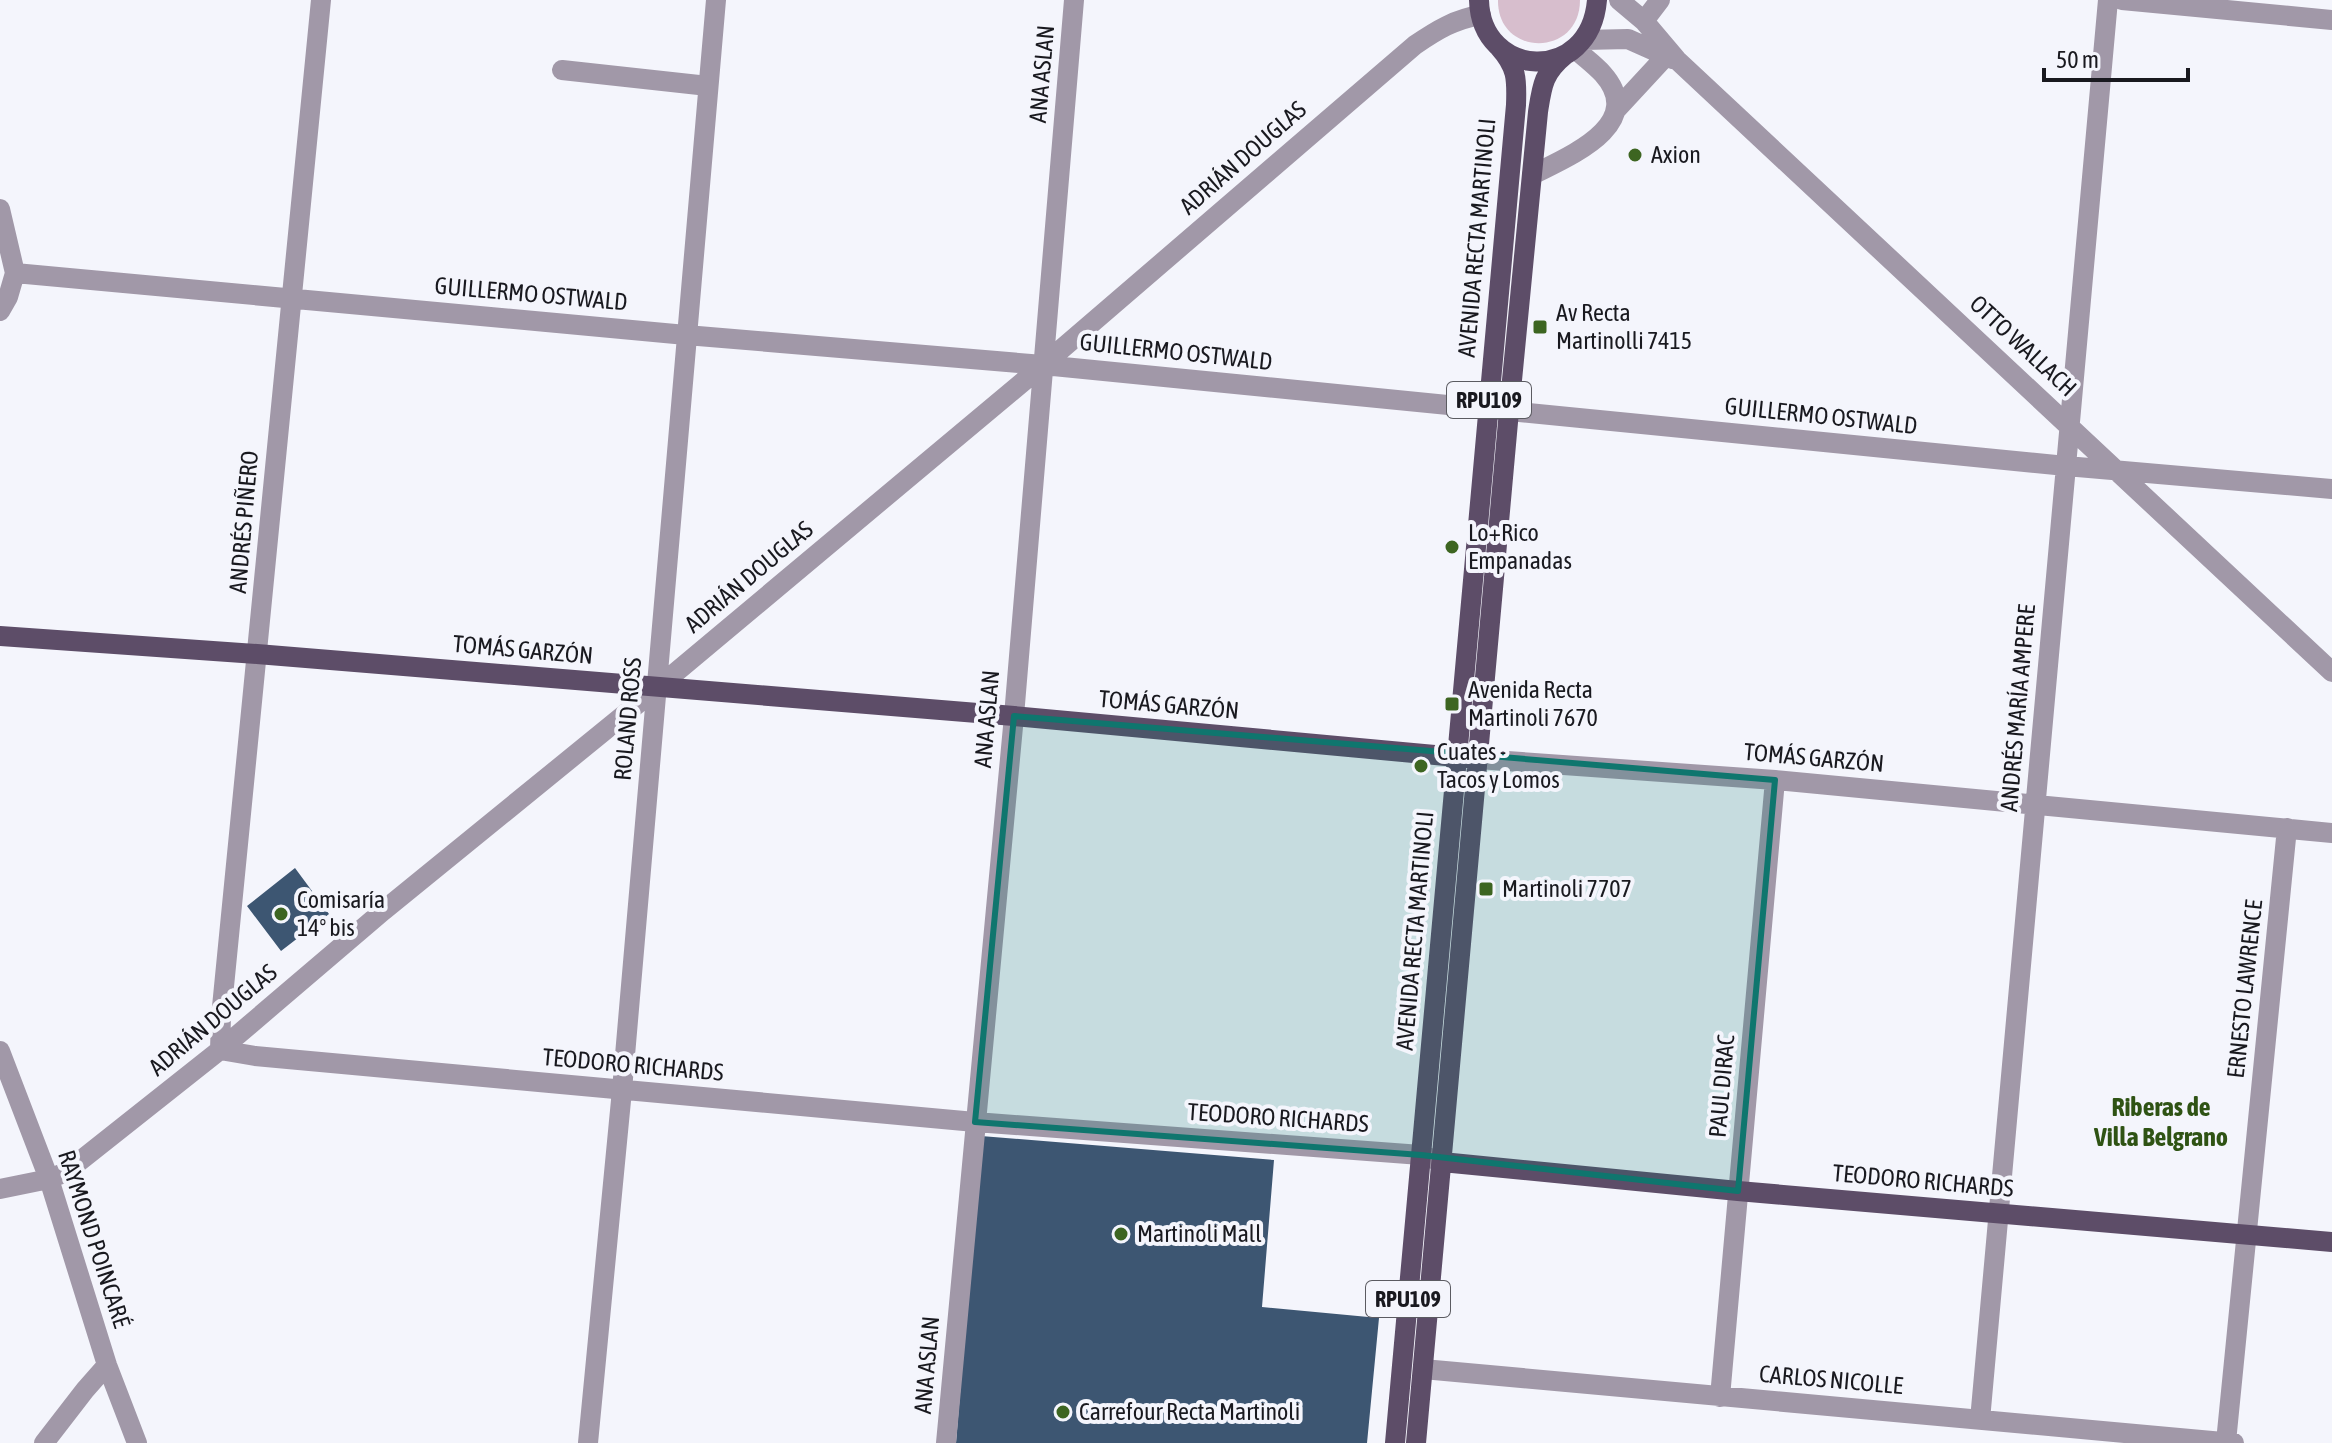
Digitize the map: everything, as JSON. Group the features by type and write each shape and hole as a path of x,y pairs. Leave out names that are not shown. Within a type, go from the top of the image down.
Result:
{"main road":[{"name":"RPU109","path":"1575,48 1592,28 1597,0"},
{"name":"RPU109","path":"1480,8 1491,38 1499,47"},
{"path":"1499,47 1523,60 1538,62 1575,48"},
{"name":"AVENIDA RECTA MARTINOLI","path":"1395,1443 1517,84 1512,64 1499,47"},
{"name":"AVENIDA RECTA MARTINOLI","path":"1416,1443 1509,411 1542,86 1550,69 1575,48"},
{"name":"TOMÁS GARZÓN","path":"0,636 1014,716 1478,759"},
{"name":"TEODORO RICHARDS","path":"1442,1162 2332,1242"}],"street":[{"name":"ANDRÉS PIÑERO","path":"220,1050 321,0"},
{"name":"ROLAND ROSS","path":"588,1443 622,1090 716,0"},
{"name":"ANA ASLAN","path":"946,1443 1014,716 1074,0"},
{"name":"OTTO WALLACH","path":"1619,0 1644,21 1671,58 2070,425 2332,672"},
{"path":"1644,21 1660,0"},
{"name":"ANDRÉS MARÍA AMPERE","path":"1980,1420 2108,0"},
{"path":"2122,0 2332,20"},
{"name":"ADRIÁN DOUGLAS","path":"0,1189 49,1179 66,1172 220,1050 395,901 657,688 1043,365 1415,45 1441,27 1480,8"},
{"name":"OTTO WALLACH","path":"1575,48 1628,39 1671,58"},
{"path":"1575,48 1604,75 1615,95 1616,110"},
{"path":"1532,175 1590,145 1605,131 1616,110 1671,58"},
{"path":"562,70 708,86"},
{"path":"0,209 15,273 0,311"},
{"name":"GUILLERMO OSTWALD","path":"15,273 1043,365 2066,466 2332,489"},
{"name":"TOMÁS GARZÓN","path":"1478,759 1775,780 2332,833"},
{"name":"PAUL DIRAC","path":"1720,1397 1775,780"},
{"name":"ERNESTO LAWRENCE","path":"2226,1442 2287,828"},
{"name":"TEODORO RICHARDS","path":"220,1050 255,1056 975,1122 1421,1155 1442,1162"},
{"name":"RAYMOND POINCARÉ","path":"0,1051 49,1179 107,1365 137,1443"},
{"path":"44,1443 107,1365"},
{"name":"CARLOS NICOLLE","path":"1423,1369 2234,1443"}],"highlighted area":[{"path":"1014,716 1775,780 1738,1191 1421,1155 975,1122"}],"shaded area":[{"path":"1498,0 1580,0 1576,19 1567,32 1554,41 1539,43 1524,40 1510,32 1501,19"}],"building":[{"path":"295,868 329,914 281,951 247,906"},
{"name":"Martinoli Mall","path":"981,1136 1274,1160 1262,1307 1379,1318 1367,1443 956,1443"}],"place":[{"name":"Axion","path":"1635,155"},
{"name":"Av Recta Martinolli 7415","path":"1540,327"},
{"name":"Lo+Rico Empanadas","path":"1452,547"},
{"name":"Avenida Recta Martinoli 7670","path":"1452,704"},
{"name":"Cuates - Tacos y Lomos","path":"1421,766"},
{"name":"Martinoli 7707","path":"1486,889"},
{"name":"Comisaría 14º bis","path":"281,914"},
{"name":"Martinoli Mall","path":"1121,1234"},
{"name":"Carrefour Recta Martinoli","path":"1063,1412"}],"district":[{"name":"Riberas de Villa Belgrano","path":"2161,1122"}]}
